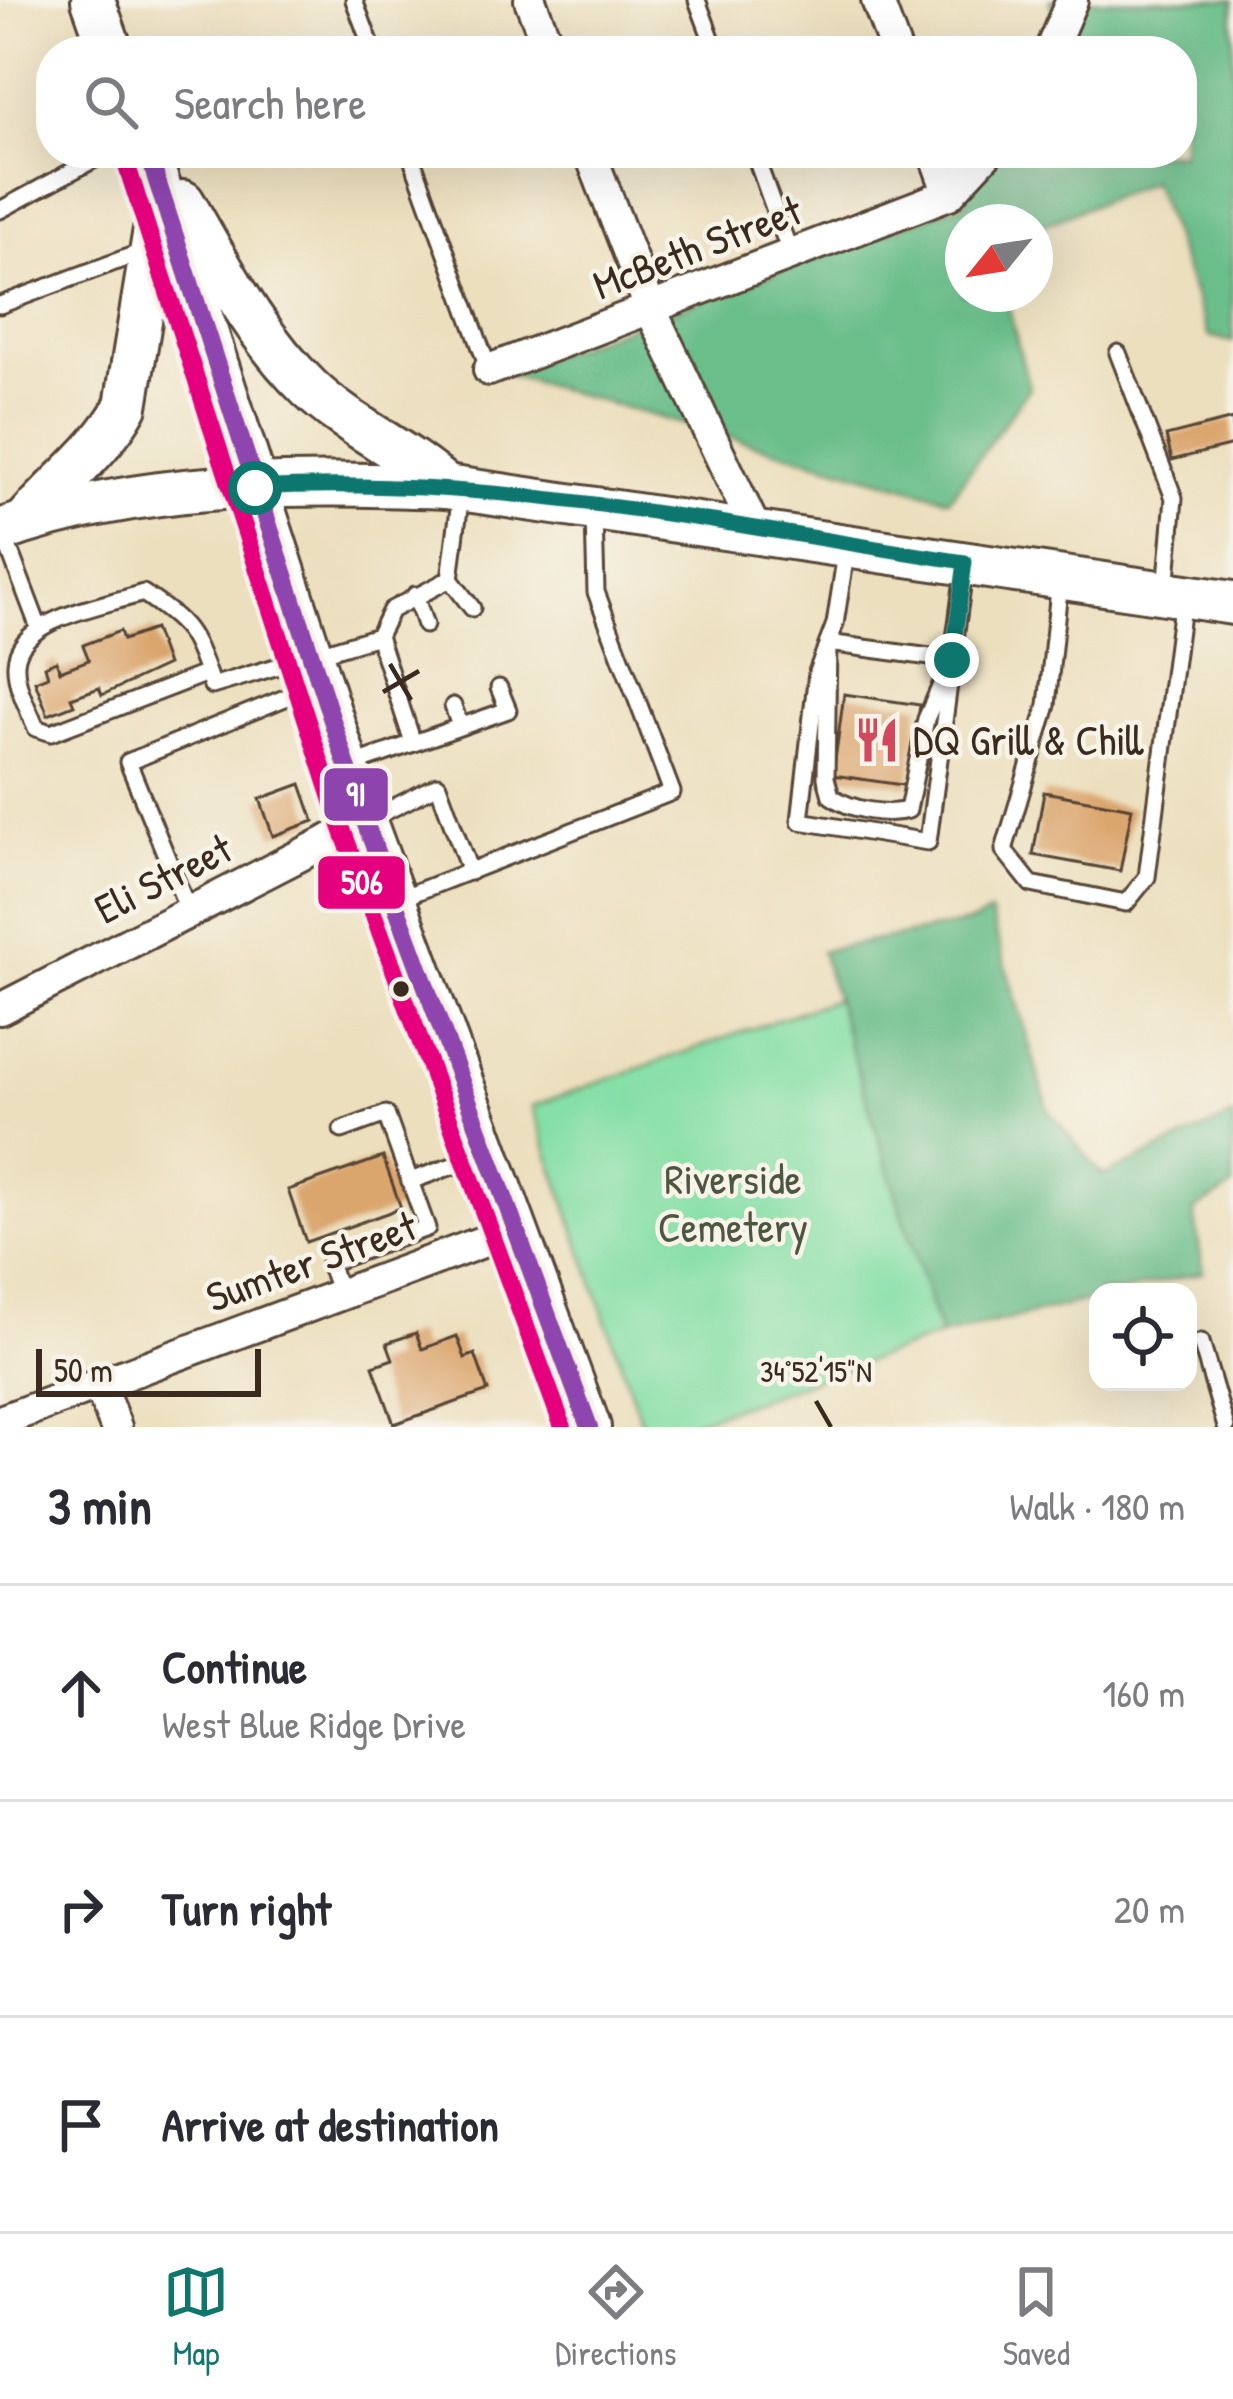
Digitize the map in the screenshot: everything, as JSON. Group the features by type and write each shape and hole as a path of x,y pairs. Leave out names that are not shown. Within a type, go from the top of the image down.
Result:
{"main road":[{"path":"93,0 106,36"},
{"path":"7,527 109,437 126,406 150,249 154,168"},
{"path":"155,168 268,344 313,392 454,488"},
{"path":"155,168 364,822 589,1427"},
{"path":"7,527 170,490 339,483 454,488 1233,603"}],"street":[{"path":"530,0 544,36"},
{"path":"877,0 890,36"},
{"path":"1056,36 1072,0"},
{"path":"596,168 651,310 756,531"},
{"path":"939,168 949,194"},
{"name":"McBeth Street","path":"489,370 793,258 949,194 973,168"},
{"name":"Eli Street","path":"0,1009 364,822"},
{"name":"Sumter Street","path":"0,1421 517,1229"},
{"path":"99,1384 116,1427"}],"lane":[{"path":"355,0 368,36"},
{"path":"697,0 710,36"},
{"path":"0,210 78,168"},
{"path":"415,168 489,370"},
{"path":"760,168 793,258"},
{"path":"0,305 150,249"},
{"path":"1061,577 1047,705 1004,850 1031,884 1126,903 1147,877 1174,594 1174,498 1118,353"},
{"path":"454,488 450,579 472,608"},
{"path":"394,901 672,792 596,592 594,506"},
{"path":"7,527 39,628"},
{"path":"847,544 828,643 817,672 800,821 928,842 965,562"},
{"path":"189,913 128,762 378,637 392,610 450,579"},
{"path":"207,673 51,733 36,728 18,683 20,648 39,628 143,593 189,624 212,686 318,669"},
{"path":"416,595 425,625"},
{"path":"378,637 413,742"},
{"path":"828,643 952,660"},
{"path":"828,643 826,778 831,796 842,804 896,813 908,810 914,800 926,719 952,660"},
{"path":"348,766 508,710 499,688"},
{"path":"453,706 460,726"},
{"path":"364,822 438,784 470,872"},
{"path":"341,1295 329,1263 427,1228 386,1114 342,1130"},
{"path":"410,1181 488,1153"},
{"path":"1202,1342 1226,1427"}],"green space":[{"path":"1050,0 1233,0 1233,342 1209,336 1152,181 1053,221 1053,204 963,204 960,168 1197,168 1197,36 1059,36"},
{"path":"945,211 945,312 1010,312 1029,388 949,499 502,373"},
{"path":"990,913 1049,1111 1103,1176 1233,1116 1233,1187 1194,1211 1203,1272 1158,1283 1089,1283 1089,1300 940,1336 821,951 973,922"},
{"name":"Riverside Cemetery","path":"836,999 940,1336 678,1427 643,1427 532,1106"}],"building":[{"path":"1233,419 1233,445 1172,460 1166,436"},
{"path":"154,629 167,665 102,695 99,688 71,698 74,705 48,715 35,681 48,676 45,666 56,661 60,671 89,660 83,645 120,631 123,640"},
{"name":"DQ Grill & Chill","path":"844,694 920,705 909,786 833,775"},
{"path":"301,784 314,821 273,836 260,799"},
{"path":"1044,792 1132,808 1120,871 1033,855"},
{"path":"383,1157 401,1208 306,1242 288,1190"},
{"path":"416,1333 422,1349 457,1336 465,1358 475,1354 488,1391 394,1424 373,1366 393,1359 387,1343"}],"transit line":[{"name":"506","path":"128,168 342,829 563,1427"},
{"name":"9I","path":"153,168 365,822 589,1427"}],"place":[{"name":"DQ Grill & Chill","path":"877,740"}],"route":[{"path":"255,488 339,483 446,487 965,562 952,660"}]}
